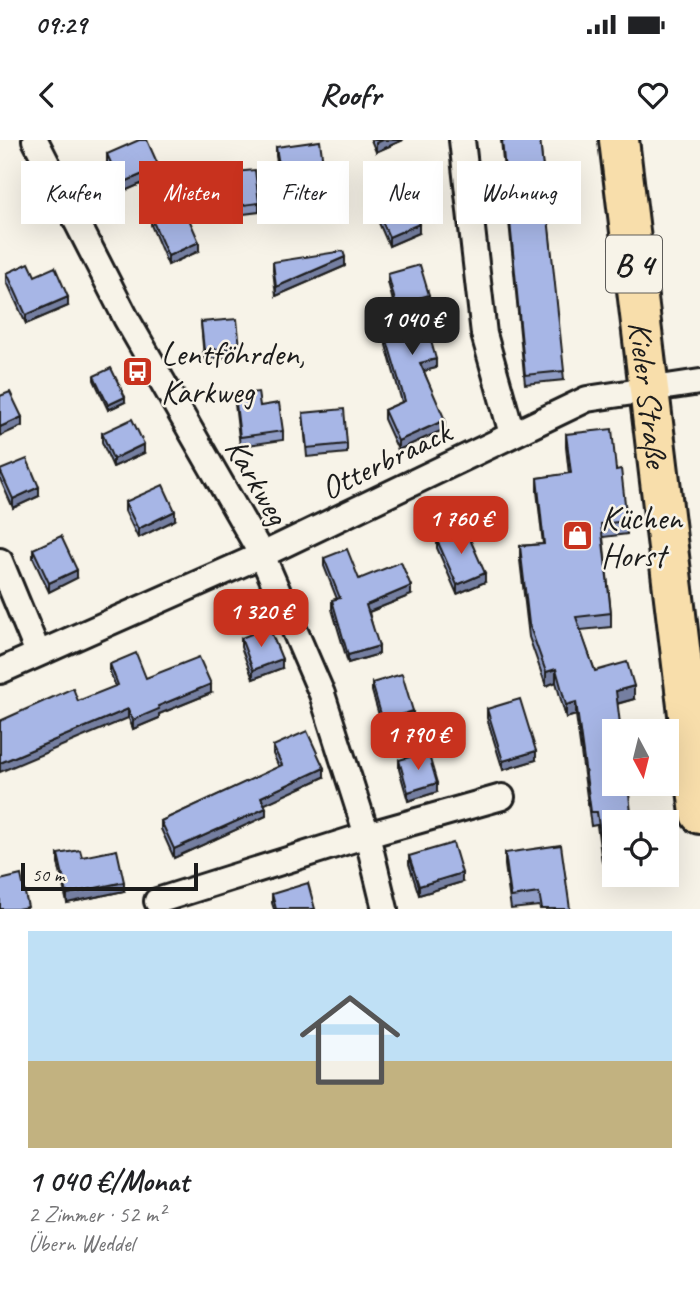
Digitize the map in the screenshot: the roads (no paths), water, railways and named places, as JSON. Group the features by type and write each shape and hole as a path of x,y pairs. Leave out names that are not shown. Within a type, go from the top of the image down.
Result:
{"main road":[{"name":"Kieler Straße","path":"619,140 700,814"}],"street":[{"name":"Karkweg","path":"35,140 126,318 262,555 322,694 367,835 385,909"},
{"path":"462,140 484,334 512,435"},
{"name":"Otterbraack","path":"0,670 262,555 587,399 700,382"},
{"path":"0,561 38,653"},
{"path":"158,901 367,835 502,797"}],"place":[{"name":"Lentföhrden, Karkweg","path":"138,372"},
{"name":"Küchen Horst","path":"578,536"}]}
